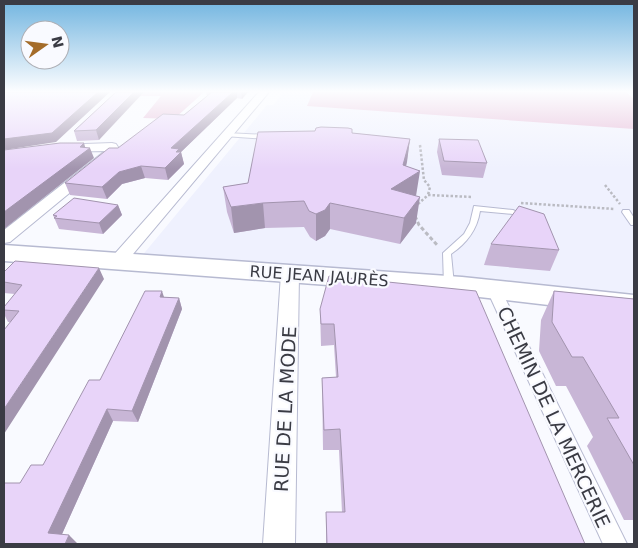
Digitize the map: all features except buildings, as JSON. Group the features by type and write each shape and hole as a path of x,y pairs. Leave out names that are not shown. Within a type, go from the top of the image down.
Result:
{"main road":[{"name":"RUE JEAN JAURÈS","path":"4,253 448,285 634,304"}],"street":[{"path":"117,262 241,118"},
{"path":"55,148 74,134"},
{"path":"4,238 112,152 112,147 103,146 55,148"},
{"name":"RUE DE LA MODE","path":"279,544 290,274"},
{"name":"CHEMIN DE LA MERCERIE","path":"494,290 615,544"}],"lane":[{"path":"226,135 275,138"},
{"path":"448,285 447,254 464,242 475,220 477,208 514,212"},
{"path":"626,212 634,223"}],"path":[{"path":"420,144 424,180 430,187 428,195"}],"shaded area":[{"path":"143,118 176,118 174,119"},
{"path":"257,118 634,118 634,293 136,263"},
{"path":"472,118 634,118 634,129"}]}
